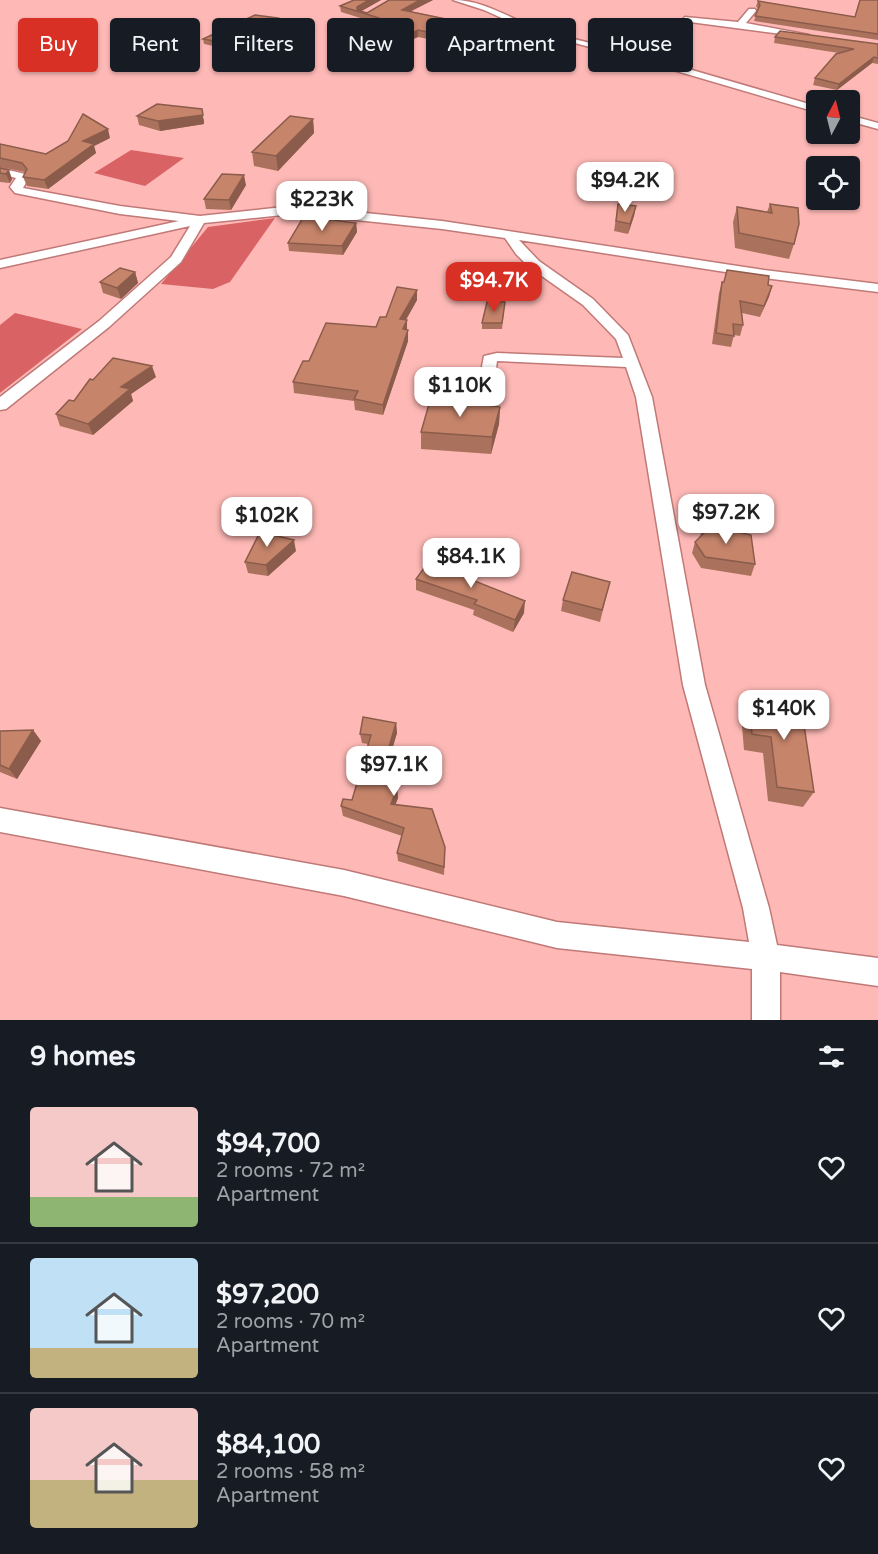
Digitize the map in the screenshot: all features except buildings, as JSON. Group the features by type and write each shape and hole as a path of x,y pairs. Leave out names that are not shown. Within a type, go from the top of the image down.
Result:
{"street":[{"path":"457,0 491,6 512,18"},
{"path":"740,25 752,11"},
{"path":"693,20 814,36"},
{"path":"689,72 806,106"},
{"path":"860,121 878,126"},
{"path":"0,171 21,176 22,179 16,187 18,191 120,210 200,220"},
{"path":"0,264 200,220 250,213 318,212 442,225 764,274 878,288"},
{"path":"0,405 104,324 176,259 200,220"},
{"path":"510,236 520,251 534,264 572,290 623,338 644,397 694,685 756,908 766,957 766,1020"},
{"path":"483,404 489,359 497,357 632,363"},
{"path":"0,820 344,884 557,935 766,957 878,972"}],"shaded area":[{"path":"0,0 878,0 878,1020 0,1020"},
{"path":"131,150 184,158 145,186 94,173"},
{"path":"275,218 230,282 213,289 161,284 208,227"},
{"path":"15,313 82,329 0,393 0,325"}]}
